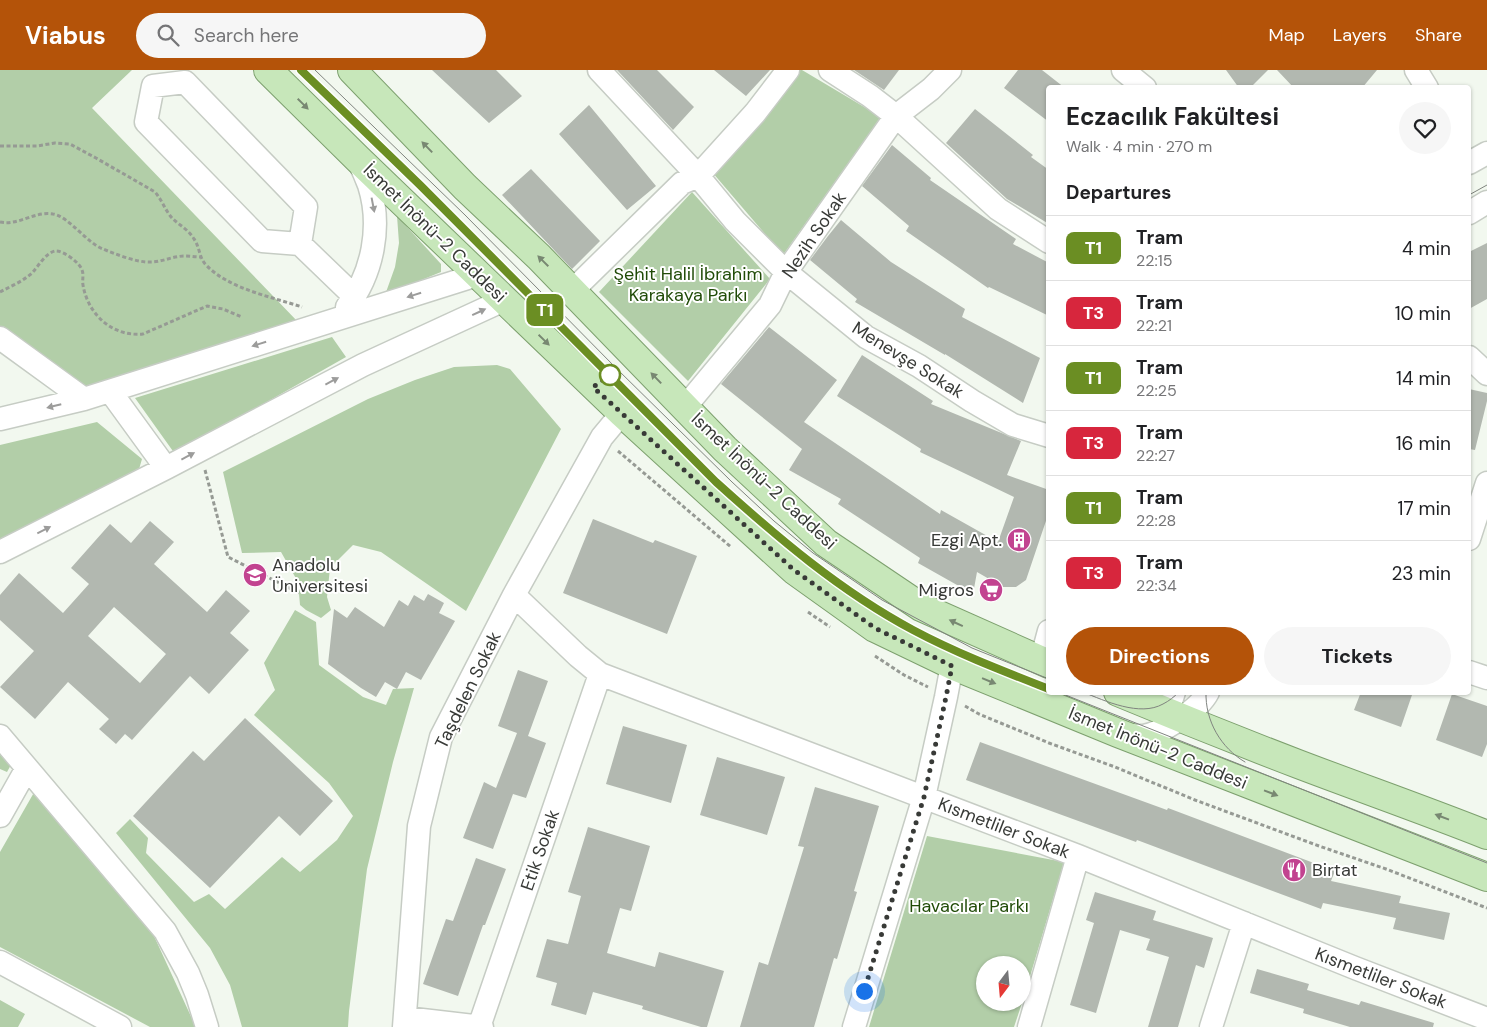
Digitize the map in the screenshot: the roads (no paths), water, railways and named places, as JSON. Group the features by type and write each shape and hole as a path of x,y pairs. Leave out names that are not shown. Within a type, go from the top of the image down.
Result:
{"main road":[{"name":"İsmet İnönü-2 Caddesi","path":"268,70 622,414 794,570 875,628 952,666 1487,877"},
{"name":"İsmet İnönü-2 Caddesi","path":"352,70 466,187 539,257 725,449 826,542 922,607 1045,662"},
{"name":"İsmet İnönü-2 Caddesi","path":"1126,695 1240,742 1487,835"}],"street":[{"name":"Menevşe Sokak","path":"599,70 698,176 735,221 786,272 866,337 919,366 1013,425 1046,435"},
{"path":"572,291 682,183 698,176 755,113 788,70"},
{"path":"830,70 870,96 896,116 998,209 1046,240"},
{"name":"Nezih Sokak","path":"685,407 770,305 786,272 896,116 931,89 950,70"},
{"path":"1123,70 1141,85"},
{"path":"1416,70 1426,85"},
{"path":"300,244 306,207 185,82 152,86 146,122 262,241 300,244 355,297"},
{"path":"338,320 355,297 367,271 374,243 374,214 369,186 358,159"},
{"path":"1471,212 1487,202"},
{"path":"0,419 84,399 477,275"},
{"path":"0,552 363,365 504,300"},
{"path":"0,338 84,399"},
{"path":"1471,359 1487,374"},
{"path":"110,391 166,468"},
{"name":"Taşdelen Sokak","path":"405,1022 419,826 441,737 514,595 602,437 622,414"},
{"path":"1471,533 1487,483"},
{"name":"Kısmetliler Sokak","path":"514,595 578,656 600,674 1078,856 1487,1019"},
{"path":"854,1027 924,797 952,666"},
{"path":"1471,673 1487,678"},
{"name":"Etik Sokak","path":"481,1027 600,674"},
{"path":"1118,733 1141,736 1150,734 1171,713 1196,709 1208,695"},
{"path":"1210,695 1213,712 1219,723 1226,732 1240,742"},
{"path":"1171,713 1163,735 1170,749 1184,759"},
{"path":"0,736 165,930 188,973 200,1002 207,1027"},
{"path":"3,803 27,768"},
{"path":"1029,1027 1078,856"},
{"path":"1211,1027 1244,923"},
{"path":"0,962 120,1027"},
{"path":"405,1022 481,1027"}],"tram line":[{"path":"301,70 420,185 716,482 785,543 834,581 913,630 963,654 1046,688"},
{"name":"T1","path":"301,70 420,185 716,482 794,550 874,607 913,630 968,657 1046,688"},
{"path":"315,70 465,215 616,368 774,521 813,553 882,600 972,648 1046,678"},
{"path":"1471,194 1487,185"},
{"path":"1066,695 1487,863"},
{"path":"1090,695 1123,706 1144,709 1154,708 1176,695"},
{"path":"1206,695 1208,713 1216,733 1229,749 1245,762"}],"place":[{"name":"Ezgi Apt.","path":"1019,540"},
{"name":"Anadolu Üniversitesi","path":"255,575"},
{"name":"Migros","path":"991,590"},
{"name":"Birtat","path":"1294,870"}],"park label":[{"name":"Şehit Halil İbrahim Karakaya Parkı","path":"688,284"},
{"name":"Havacılar Parkı","path":"969,906"}]}
